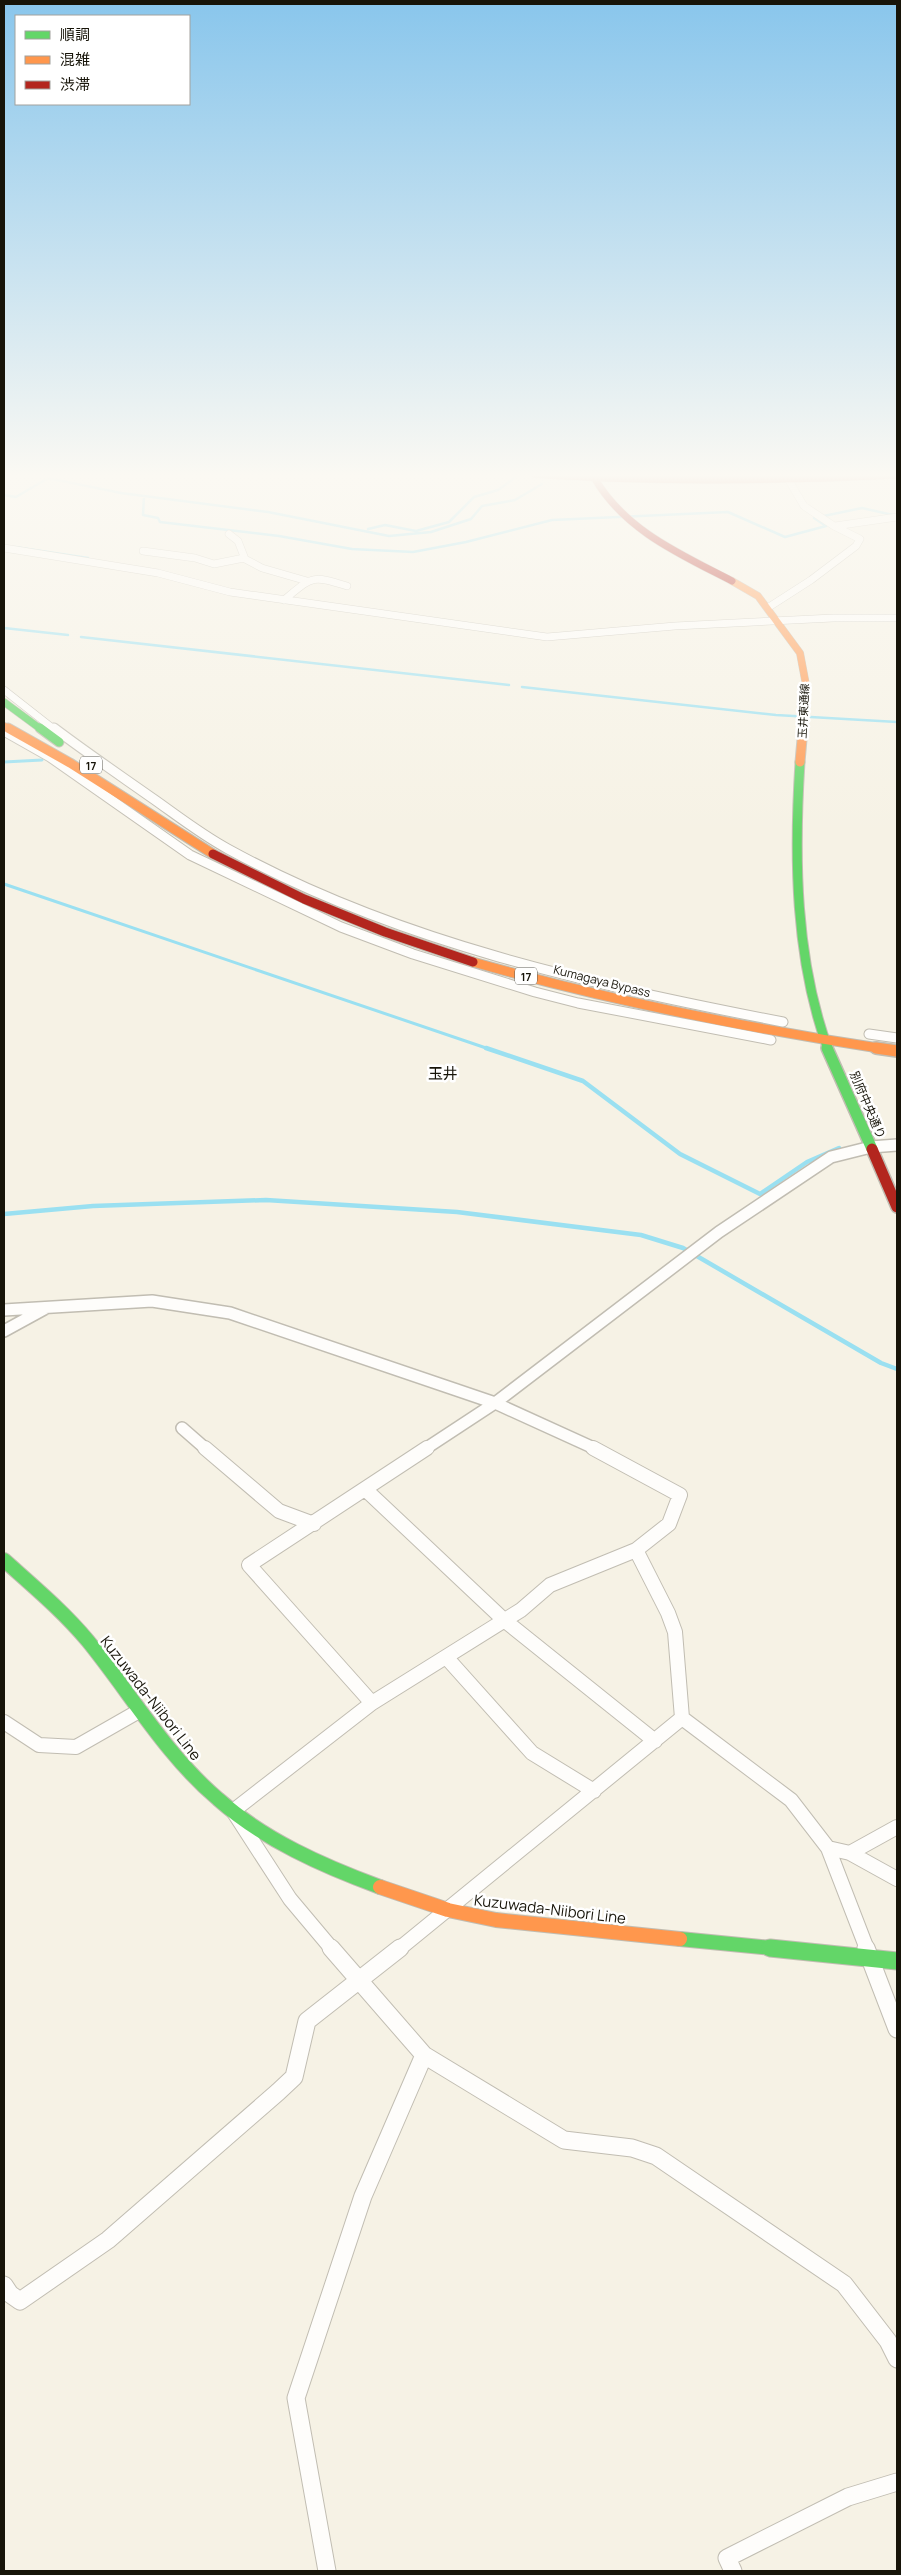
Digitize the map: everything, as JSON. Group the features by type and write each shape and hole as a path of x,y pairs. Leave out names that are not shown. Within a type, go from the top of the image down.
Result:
{"main road":[{"name":"玉井東通線","path":"755,594 769,607 800,653 806,685 797,806 796,864 804,935 825,1042"},
{"name":"17","path":"4,702 44,726 158,813 177,830"},
{"name":"17","path":"7,730 40,744 156,819 177,830"},
{"name":"Kumagaya Bypass","path":"177,830 224,860 286,891 356,920 464,959 546,982 706,1020 825,1042 897,1051"},
{"name":"別府中央通り","path":"825,1042 897,1207"},
{"name":"Kuzuwada-Niibori Line","path":"4,1560 70,1620 109,1668 139,1711 202,1785 234,1810 276,1838 345,1876 448,1910 496,1920 897,1961"}],"street":[{"path":"256,594 547,637 675,626 778,620 897,618"},
{"path":"286,598 290,594"},
{"path":"769,607 789,594"},
{"path":"4,690 44,726 227,850 305,887 371,914 554,973 676,1002 783,1022"},
{"path":"7,730 190,855 341,927 413,954 578,1004 771,1040"},
{"path":"341,927 371,914"},
{"path":"535,992 554,973"},
{"path":"869,1034 897,1038"},
{"path":"372,1703 249,1565 366,1490 494,1403 702,1246 831,1157 871,1147 897,1145"},
{"path":"4,1310 50,1305 152,1301 230,1314 494,1403 592,1447 680,1495 669,1524 636,1550 550,1585 521,1610 372,1703 234,1810 290,1899 359,1982 424,2055 564,2140 632,2148 656,2156 844,2284 888,2341 897,2359"},
{"path":"4,1331 50,1305"},
{"path":"182,1428 279,1512 314,1524"},
{"path":"366,1490 504,1620 655,1740"},
{"path":"636,1550 668,1613 675,1632 682,1718 791,1800 828,1848 897,2029"},
{"path":"446,1657 532,1753 594,1791"},
{"path":"4,1722 39,1745 76,1747 139,1711"},
{"path":"4,2285 10,2294 20,2301 108,2240 294,2078 308,2021 448,1910 682,1718"},
{"path":"850,1852 897,1827"},
{"path":"828,1848 850,1852 897,1879"},
{"path":"327,2571 296,2398 363,2196 424,2055"},
{"path":"733,2571 727,2558 848,2497 897,2482"}],"waterway":[{"path":"4,628 68,635"},
{"path":"81,637 509,685"},
{"path":"522,687 776,715 897,722"},
{"path":"4,762 42,760"},
{"path":"4,884 489,1049"},
{"path":"486,1048 583,1081 680,1154 760,1194 807,1162 839,1148"},
{"path":"4,1214 93,1206 266,1200 457,1212 641,1235 683,1248 881,1363 897,1369"}],"traffic: fast":[{"path":"4,702 59,742"},
{"path":"800,762 797,832 798,867 803,938 809,973 828,1050 872,1149"},
{"path":"4,1560 47,1597 71,1621 167,1744 201,1784 218,1800 238,1816 285,1845 334,1869 380,1887"},
{"path":"680,1939 897,1961"}],"traffic: slow":[{"path":"755,594 800,653 806,685 800,762"},
{"path":"4,726 70,763 213,854"},
{"path":"473,962 631,1003 790,1034 897,1051"},
{"path":"380,1887 448,1910 496,1920 680,1939"}],"traffic: jam":[{"path":"213,854 304,899 385,932 473,962"},
{"path":"872,1149 897,1207"}],"district":[{"name":"玉井","path":"443,1073"}]}
